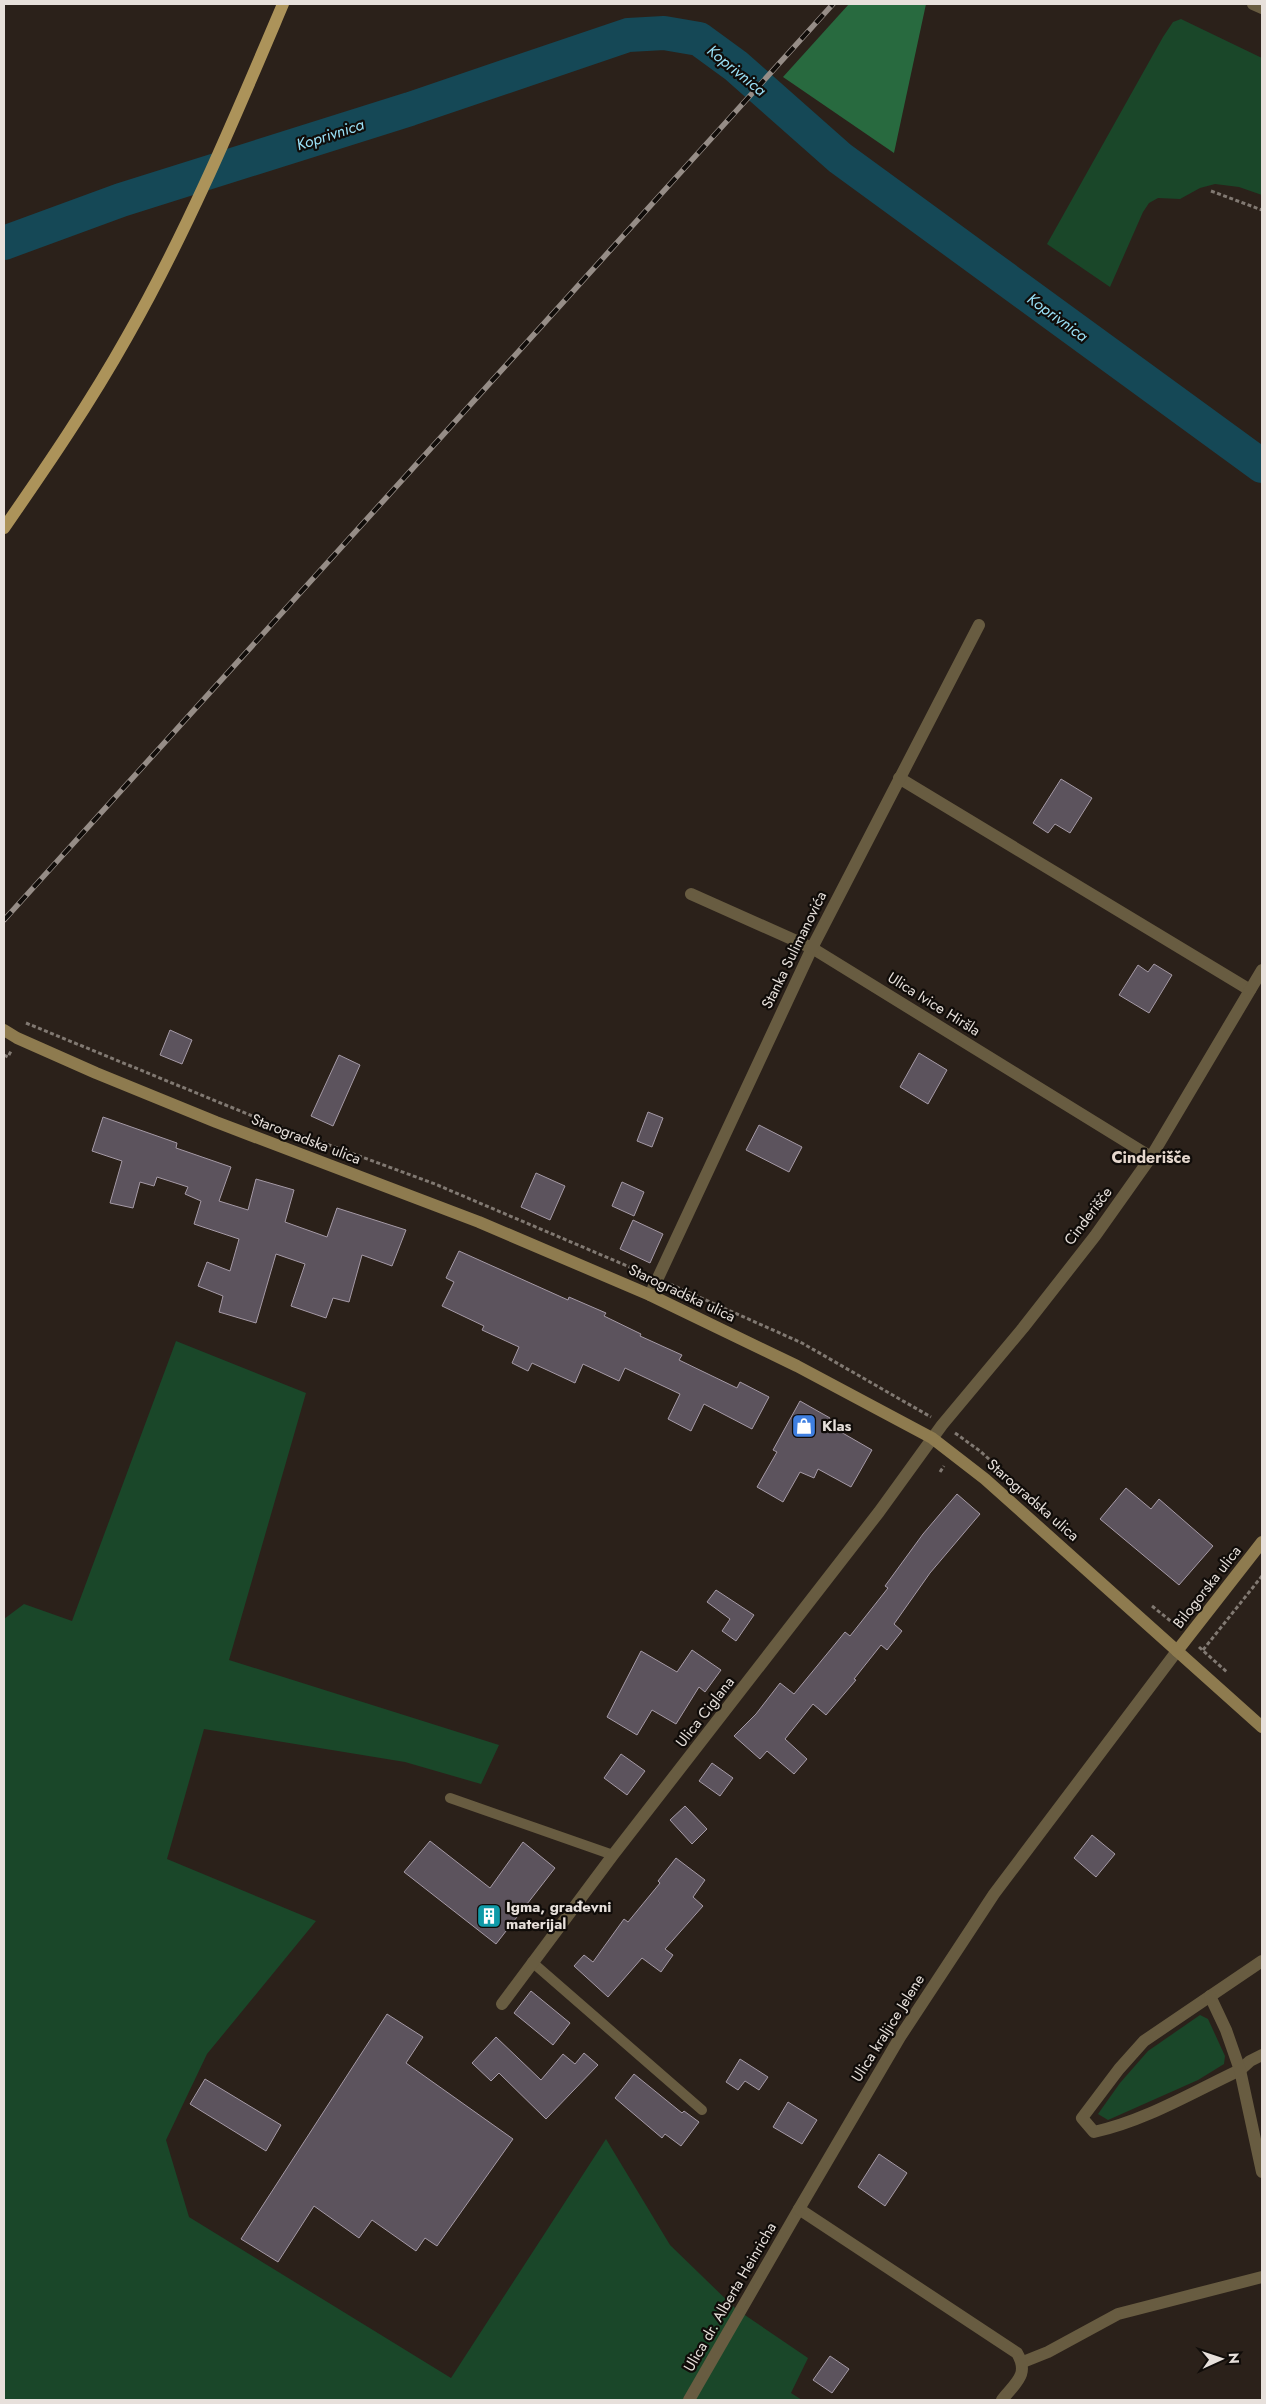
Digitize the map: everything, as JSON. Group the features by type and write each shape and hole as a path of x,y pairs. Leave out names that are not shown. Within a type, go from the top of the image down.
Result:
{"main road":[{"path":"4,528 75,422 127,338 194,209 283,4"},
{"name":"Starogradska ulica","path":"4,1030 17,1038 96,1073 207,1118 479,1222 650,1294 797,1366 932,1438 985,1479 1262,1727"},
{"name":"Bilogorska ulica","path":"1177,1651 1262,1542"}],"street":[{"path":"1253,4 1262,8"},
{"name":"Stanka Sulimanovića","path":"650,1294 812,948 979,625"},
{"path":"899,778 1250,990"},
{"name":"Ulica Ivice Hiršla","path":"691,894 812,948 1151,1157"},
{"name":"Cinderišče","path":"932,1438 1089,1243 1151,1157 1262,970"},
{"name":"Ulica Ciglana","path":"502,2004 613,1855 873,1520 932,1438"},
{"name":"Ulica kraljice Jelene","path":"798,2209 900,2037 994,1894 1177,1651"},
{"path":"1262,1961 1144,2041 1119,2069 1082,2118 1094,2132 1108,2129 1133,2120 1240,2070 1250,2060 1262,2055"},
{"path":"1210,1996 1226,2030 1240,2070 1262,2172"},
{"path":"798,2209 1011,2348 1022,2362 1023,2371 1020,2379 1002,2400"},
{"name":"Ulica dr. Alberta Heinricha","path":"689,2400 798,2209"},
{"path":"1022,2362 1048,2352 1118,2314 1262,2277"}],"lane":[{"path":"450,1798 613,1855"},
{"path":"532,1962 702,2110"}],"path":[{"path":"1211,191 1262,210"},
{"path":"1203,1650 1262,1576"}],"green space":[{"path":"849,4 926,4 894,153 783,77"},
{"path":"1181,19 1262,58 1262,195 1239,187 1215,184 1200,188 1180,199 1158,198 1149,203 1143,212 1110,287 1047,244 1163,37 1173,22"},
{"path":"176,1341 306,1393 229,1660 499,1745 481,1784 405,1762 204,1729 167,1859 316,1921 207,2054 166,2140 189,2217 451,2378 606,2139 670,2245 736,2309 808,2358 791,2393 802,2400 4,2400 4,1619 24,1604 72,1621"},
{"path":"1200,2015 1208,2019 1225,2056 1224,2064 1198,2080 1108,2120 1098,2114 1120,2083 1148,2051"}],"building":[{"path":"1061,779 1092,798 1070,833 1055,824 1048,833 1033,823"},
{"path":"1154,964 1172,975 1149,1013 1119,995 1138,965 1148,972"},
{"path":"170,1030 192,1040 182,1064 160,1055"},
{"path":"919,1053 947,1070 928,1104 900,1087"},
{"path":"339,1055 360,1065 333,1126 311,1116"},
{"path":"648,1112 663,1118 652,1147 637,1141"},
{"path":"103,1117 177,1143 176,1148 231,1167 219,1201 248,1210 256,1179 294,1190 285,1222 327,1237 337,1208 406,1230 392,1266 362,1255 349,1302 333,1298 326,1318 291,1306 305,1264 276,1254 256,1323 219,1312 223,1296 198,1286 207,1262 230,1271 239,1239 194,1224 201,1201 185,1194 188,1187 157,1177 154,1186 140,1182 133,1208 110,1203 122,1161 92,1151"},
{"path":"759,1125 802,1147 789,1172 746,1150"},
{"path":"536,1173 565,1186 550,1220 521,1207"},
{"path":"622,1182 644,1192 634,1216 612,1206"},
{"path":"633,1220 663,1234 650,1263 620,1249"},
{"path":"459,1251 568,1300 569,1297 606,1313 604,1316 641,1334 640,1336 682,1355 679,1360 737,1388 740,1382 769,1397 752,1429 704,1404 691,1431 668,1419 680,1394 625,1368 619,1381 583,1364 575,1383 532,1363 528,1371 512,1363 519,1347 482,1330 484,1326 442,1306 454,1282 446,1278"},
{"path":"800,1401 830,1418 827,1424 872,1450 851,1487 818,1469 814,1478 800,1472 783,1502 757,1487 777,1452 773,1450"},
{"path":"1126,1488 1151,1509 1159,1499 1213,1546 1179,1585 1100,1519"},
{"path":"957,1494 980,1514 930,1573 894,1624 902,1631 887,1650 881,1645 854,1679 856,1680 826,1715 813,1704 785,1739 807,1759 794,1774 767,1751 760,1759 734,1736 756,1714 780,1683 794,1694 845,1632 850,1636 888,1588 885,1586 923,1534"},
{"path":"716,1590 754,1615 736,1641 722,1631 730,1619 707,1602"},
{"path":"692,1650 721,1670 705,1692 699,1687 676,1724 652,1710 637,1735 607,1717 641,1651 677,1672"},
{"path":"621,1754 645,1771 627,1795 604,1778"},
{"path":"712,1763 733,1778 720,1796 699,1781"},
{"path":"685,1806 707,1829 692,1844 670,1820"},
{"path":"1092,1835 1115,1854 1096,1877 1074,1858"},
{"name":"Igma, građevni materijal","path":"430,1841 490,1888 523,1842 555,1868 496,1944 404,1872"},
{"path":"676,1858 705,1880 693,1897 703,1906 665,1949 673,1955 661,1972 642,1958 608,1997 574,1966 584,1955 593,1962 624,1919 628,1922 660,1883 658,1881"},
{"path":"531,1991 570,2023 553,2045 514,2013"},
{"path":"387,2014 423,2037 406,2063 513,2139 437,2246 425,2238 416,2251 372,2220 359,2238 314,2206 278,2262 241,2239"},
{"path":"496,2037 541,2080 563,2054 575,2064 584,2053 598,2065 546,2119 499,2073 491,2081 472,2063"},
{"path":"740,2059 768,2077 759,2090 745,2081 738,2090 726,2082"},
{"path":"634,2074 682,2113 684,2111 699,2122 681,2146 665,2134 662,2138 615,2098"},
{"path":"205,2079 281,2125 266,2151 190,2104"},
{"path":"788,2102 817,2120 802,2144 773,2127"},
{"path":"879,2154 907,2173 885,2206 858,2187"},
{"path":"830,2356 849,2369 832,2393 813,2380"}],"waterway":[{"name":"Koprivnica","path":"4,243 121,200 410,109 628,35 664,33 699,39 736,66 840,158 1262,466"}],"railway":[{"path":"4,920 833,4"}],"place":[{"name":"Klas","path":"804,1426"},
{"name":"Igma, građevni materijal","path":"489,1916"}],"district":[{"name":"Cinderišče","path":"1151,1157"}]}
